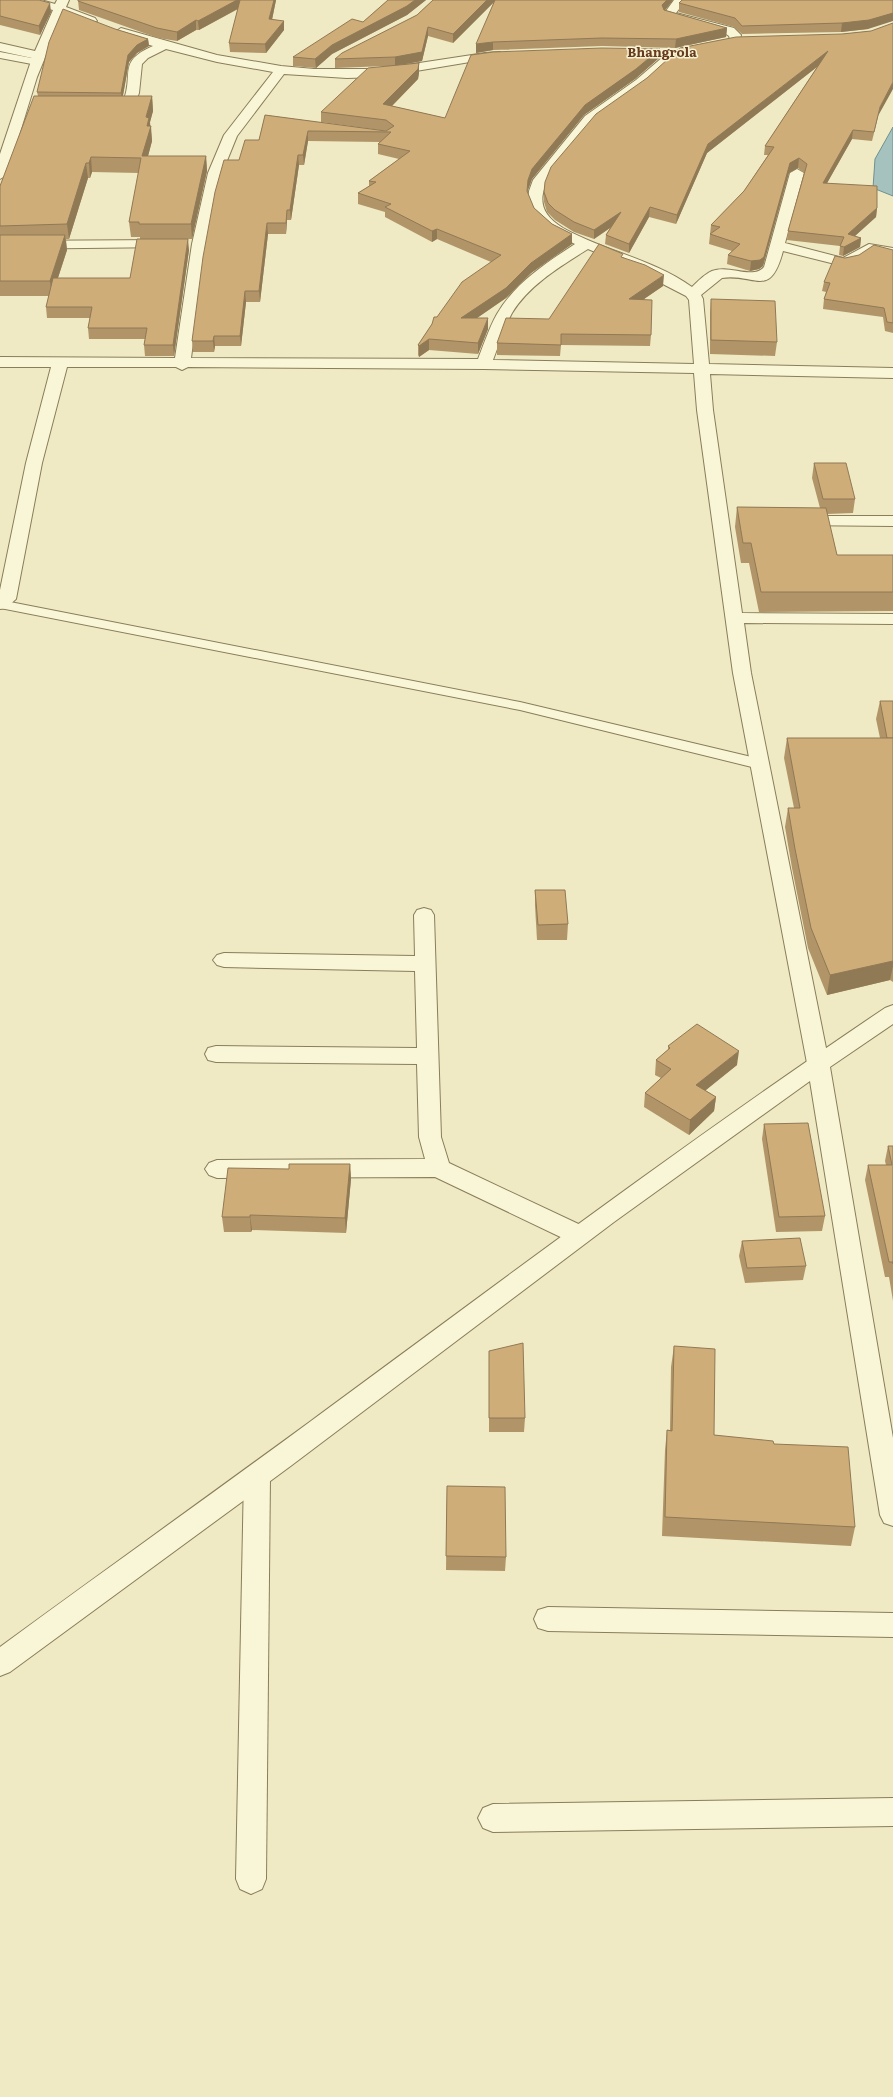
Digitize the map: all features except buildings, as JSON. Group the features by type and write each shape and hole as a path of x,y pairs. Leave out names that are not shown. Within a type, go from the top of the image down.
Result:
{"street":[{"path":"27,0 62,5 109,28 163,46 210,59 280,71 318,74 395,71 483,57 512,55"},
{"path":"680,0 669,15 730,31 735,35 735,40"},
{"path":"0,175 38,59 62,5"},
{"path":"721,44 735,40 750,40"},
{"path":"92,107 123,107 129,104 134,83 133,75 136,63 142,57 163,46"},
{"path":"0,47 38,59"},
{"path":"653,53 680,53 590,119 543,175 538,184 536,203 541,217 546,222 573,238 625,258 693,294 698,306 706,418 729,520 735,618 742,673 818,1063 893,1515"},
{"path":"318,74 332,62"},
{"path":"182,365 199,244 216,173 231,135 280,71"},
{"path":"22,105 37,106"},
{"path":"246,116 261,119"},
{"path":"693,294 718,274 764,276 771,268 797,173"},
{"path":"484,364 498,327 508,308 516,298 550,268 587,243"},
{"path":"0,245 199,244"},
{"path":"777,244 842,262 852,260 869,248 893,252"},
{"path":"0,362 182,365 484,364 702,370 893,373"},
{"path":"0,604 7,599 34,463 60,364"},
{"path":"784,520 893,521"},
{"path":"735,618 893,619"},
{"path":"424,915 430,1137 439,1168"},
{"path":"224,960 425,964"},
{"path":"0,1663 257,1476 579,1235 818,1063 893,1013"},
{"path":"216,1054 427,1056"},
{"path":"217,1169 439,1168 455,1177 579,1235"},
{"path":"251,1879 257,1476"},
{"path":"548,1619 893,1625"},
{"path":"493,1818 893,1812"}],"lane":[{"path":"0,55 38,59"},
{"path":"0,604 520,706 760,764"}],"water":[{"path":"893,127 893,196 873,188 875,159"}],"district":[{"name":"Bhangrola","path":"662,51"}]}
